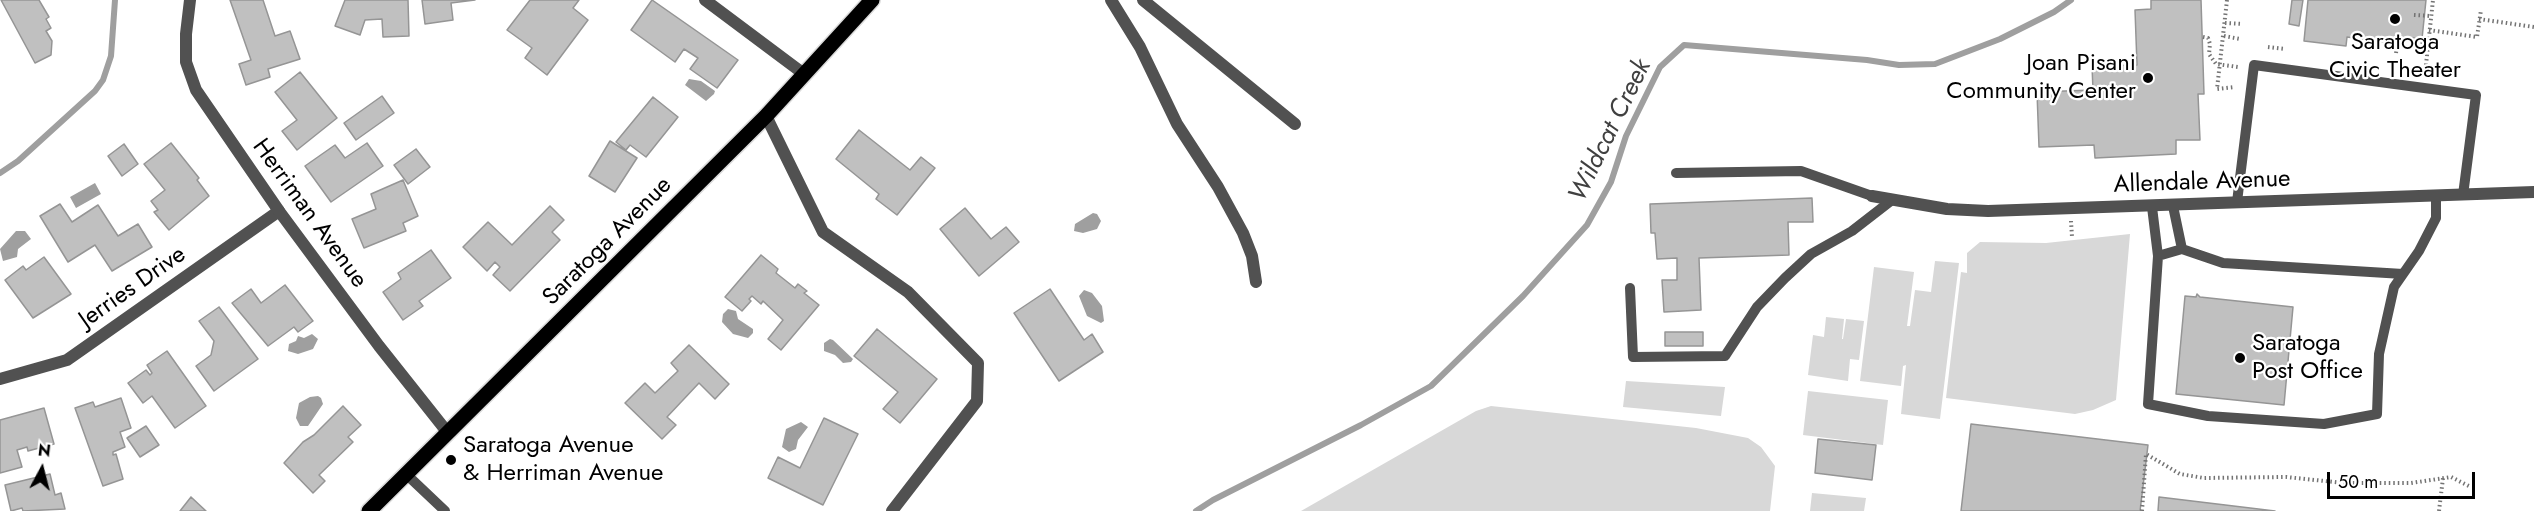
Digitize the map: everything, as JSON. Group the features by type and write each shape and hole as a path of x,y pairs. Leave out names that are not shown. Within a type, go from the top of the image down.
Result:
{"main road":[{"name":"Saratoga Avenue","path":"369,511 766,116 872,0"}],"street":[{"name":"Herriman Avenue","path":"190,0 186,34 186,62 196,90 279,211 379,346 448,433"},
{"path":"705,0 804,74"},
{"path":"1112,0 1140,46 1177,124 1218,186 1243,233 1252,256 1256,282"},
{"path":"1143,0 1294,124"},
{"path":"766,116 823,232 908,292 978,363 977,401 892,511"},
{"name":"Allendale Avenue","path":"1872,196 1947,209 1988,211 2534,192"},
{"name":"Jerries Drive","path":"0,379 67,360 279,211"}],"lane":[{"path":"2237,202 2254,65 2476,95 2463,195"},
{"path":"1676,173 1801,171 1872,196"},
{"path":"2152,207 2158,256 2148,404 2208,416 2268,422 2324,424 2377,414 2379,354 2394,287 2419,251 2436,218 2436,195"},
{"path":"1630,288 1633,357 1725,356 1757,307 1785,278 1811,254 1852,231 1892,200"},
{"path":"2174,206 2182,249"},
{"path":"2158,256 2182,249 2223,263 2403,274"},
{"path":"406,474 445,511"}],"path":[{"path":"2228,0 2217,89 2235,87"},
{"path":"2424,76 2433,0"},
{"path":"2429,30 2477,37 2481,10"},
{"path":"2414,15 2431,16"},
{"path":"2479,19 2534,27"},
{"path":"2225,23 2244,24"},
{"path":"2224,36 2240,39"},
{"path":"2203,37 2208,38 2211,59 2219,65 2238,67"},
{"path":"2396,53 2401,39 2428,43"},
{"path":"2268,46 2285,49"},
{"path":"2071,221 2072,237"},
{"path":"2142,511 2146,454 2180,474 2204,478 2286,477 2344,483 2411,483 2451,477 2469,486"},
{"path":"2439,511 2443,478"}],"shaded area":[{"path":"689,79 701,81 715,91 714,94 706,101 685,85"},
{"path":"95,183 101,194 76,208 70,197"},
{"path":"1093,213 1097,214 1101,221 1097,229 1083,233 1074,231 1075,224"},
{"path":"16,231 25,231 31,239 18,249 17,257 3,261 0,249"},
{"path":"2130,234 2116,400 2093,410 2075,414 1946,398 1961,272 1967,273 1967,253 1980,242 2046,243"},
{"path":"1935,261 1959,263 1940,419 1901,414 1906,365 1903,366 1901,386 1860,381 1874,267 1914,272 1907,326 1910,326 1915,290 1931,292"},
{"path":"1084,290 1092,293 1102,306 1104,321 1101,323 1087,316 1079,296"},
{"path":"728,309 736,311 738,319 753,329 753,333 748,338 733,334 722,322 723,314"},
{"path":"1826,317 1844,319 1842,339 1846,319 1864,321 1859,360 1850,359 1848,381 1808,375 1813,335 1824,337"},
{"path":"312,334 318,339 313,349 298,354 288,351 289,344 296,341 298,336 304,338"},
{"path":"830,339 853,359 851,362 843,363 835,355 824,351 824,343"},
{"path":"1626,381 1725,387 1721,416 1623,407"},
{"path":"1808,391 1888,400 1883,445 1803,435"},
{"path":"318,396 323,404 308,426 300,426 296,418 299,403 310,397"},
{"path":"1491,406 1696,428 1748,438 1761,447 1775,466 1770,511 1301,511 1476,411"},
{"path":"801,422 808,427 798,440 796,449 789,452 782,447 786,429"},
{"path":"1812,493 1866,498 1864,511 1810,511"}],"building":[{"path":"1,0 39,0 49,17 46,19 51,28 46,31 52,41 51,55 35,63"},
{"path":"230,0 263,0 275,36 290,31 300,59 268,69 270,77 246,85 239,64 251,60"},
{"path":"345,0 408,0 409,36 383,37 382,19 365,20 360,35 335,26"},
{"path":"422,0 475,0 451,3 453,20 425,24"},
{"path":"530,0 579,0 573,8 588,20 547,75 525,58 532,48 507,30"},
{"path":"652,0 738,60 717,88 690,69 698,58 684,49 675,62 631,30"},
{"name":"Joan Pisani Community Center","path":"2151,0 2201,0 2204,94 2198,94 2200,140 2176,140 2176,154 2095,158 2094,145 2039,147 2037,92 2093,90 2092,66 2137,65 2135,10 2151,9"},
{"path":"2292,0 2303,0 2299,26 2289,24"},
{"path":"2308,0 2426,0 2422,39 2406,37 2405,45 2347,37 2346,46 2304,41"},
{"path":"300,72 337,118 297,150 282,131 297,120 275,92"},
{"path":"382,96 394,113 356,140 344,123"},
{"path":"653,97 678,117 646,157 630,145 626,150 616,142"},
{"path":"859,130 910,170 921,157 935,168 897,215 876,199 879,194 836,159"},
{"path":"610,141 637,158 615,192 589,176"},
{"path":"171,143 199,178 197,180 209,196 169,230 154,212 158,210 151,201 165,190 144,164"},
{"path":"367,143 383,166 331,202 305,166 335,145 345,158"},
{"path":"124,144 138,164 122,176 108,156"},
{"path":"416,149 430,167 408,184 394,165"},
{"path":"403,180 418,216 403,223 406,231 364,248 352,219 376,209 371,194"},
{"path":"1812,198 1813,222 1788,222 1789,255 1699,258 1701,310 1664,312 1662,280 1677,280 1677,258 1657,259 1655,233 1651,233 1650,204"},
{"path":"60,204 72,222 98,205 118,236 138,224 152,247 112,271 95,245 68,262 40,216"},
{"path":"550,206 564,220 552,232 560,240 510,291 493,275 500,267 495,262 487,271 463,247 488,222 512,245"},
{"path":"965,208 991,239 1006,227 1019,242 979,276 940,229"},
{"path":"431,250 451,278 419,301 423,306 403,320 383,292 401,279 398,273"},
{"path":"761,255 778,269 776,273 795,288 798,284 807,291 804,293 819,305 781,350 768,339 783,320 763,301 761,304 752,296 749,299 751,301 742,311 725,297"},
{"path":"44,257 71,294 33,318 5,280 23,266 26,270"},
{"path":"285,285 313,321 298,332 294,327 268,346 232,303 251,289 261,303"},
{"path":"1050,289 1084,340 1092,334 1103,352 1059,381 1014,313"},
{"path":"2197,294 2200,297 2293,307 2284,405 2176,394 2185,296 2196,297"},
{"path":"219,307 258,359 214,391 196,366 211,355 214,341 199,321"},
{"path":"877,329 937,379 900,423 883,409 898,392 854,356"},
{"path":"1665,332 1703,332 1703,346 1665,346"},
{"path":"689,345 729,384 715,399 699,383 667,417 676,425 662,439 625,403 645,383 655,393 678,371 671,363"},
{"path":"167,351 206,406 175,428 152,396 143,403 128,383 146,370 150,375 152,373 147,365"},
{"path":"121,398 131,428 120,432 125,447 113,452 113,455 116,454 123,479 103,486 75,408 93,402 95,407"},
{"path":"343,406 361,425 348,437 353,442 319,475 325,481 313,493 284,463 303,442 314,435"},
{"path":"44,408 54,444 28,451 27,447 17,450 22,467 0,473 0,420"},
{"path":"824,418 858,434 823,505 768,478 778,457 800,468"},
{"path":"1971,424 2148,445 2140,511 1961,511"},
{"path":"146,426 159,445 140,457 127,438"},
{"path":"1818,439 1876,445 1872,480 1815,473"},
{"path":"50,474 55,495 61,493 65,509 23,511 22,508 11,511 5,485"},
{"path":"191,497 206,511 180,511"},
{"path":"2159,497 2275,511 2158,511"}],"waterway":[{"path":"0,173 18,161 95,91 103,80 111,56 115,0"},
{"name":"Wildcat Creek","path":"1196,511 1431,386 1523,296 1587,225 1611,182 1626,136 1660,67 1684,45 1867,60 1899,65 1935,64 2000,39 2054,12 2071,0"}],"place":[{"name":"Saratoga Civic Theater","path":"2395,19"},
{"name":"Joan Pisani Community Center","path":"2148,78"},
{"name":"Saratoga Post Office","path":"2240,358"},
{"name":"Saratoga Avenue & Herriman Avenue","path":"451,460"}]}
